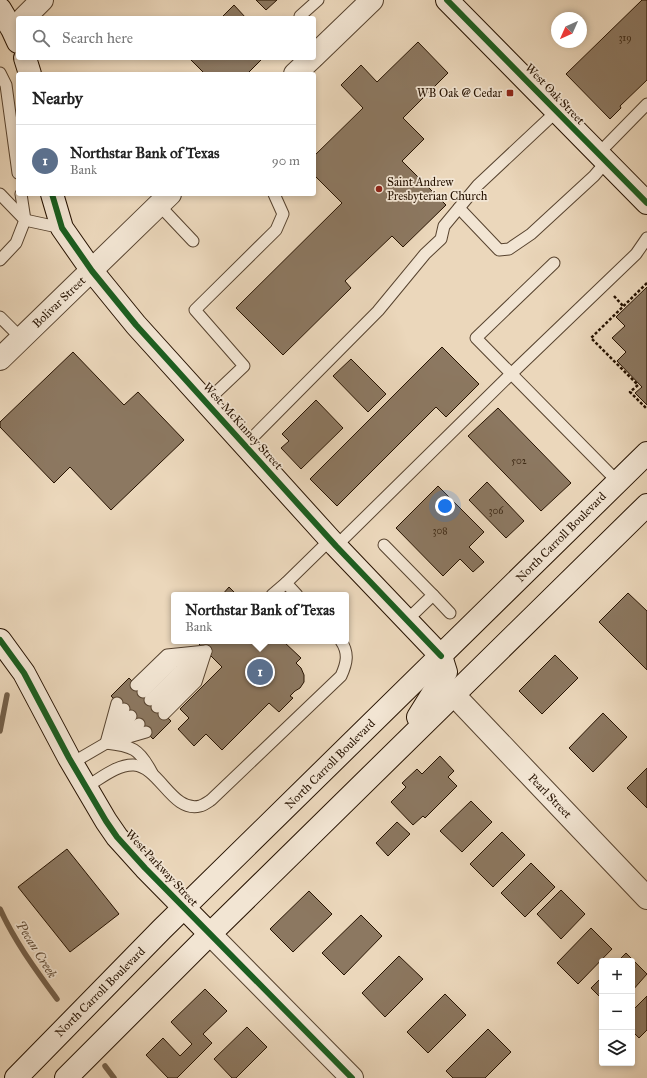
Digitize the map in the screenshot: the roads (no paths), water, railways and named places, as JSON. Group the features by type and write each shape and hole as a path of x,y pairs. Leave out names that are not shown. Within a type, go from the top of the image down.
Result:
{"main road":[{"path":"28,16 42,0"},
{"name":"West Oak Street","path":"447,0 647,203"},
{"path":"316,54 369,1"},
{"path":"0,9 16,26"},
{"path":"26,60 29,72"},
{"path":"297,72 310,60"},
{"name":"West McKinney Street","path":"53,196 62,228 92,271 136,325 333,542 440,656"},
{"name":"Bolivar Street","path":"0,359 164,200"},
{"name":"North Carroll Boulevard","path":"16,1078 157,935 647,453"},
{"path":"66,1078 453,694 647,505"},
{"name":"West Parkway Street","path":"0,640 24,673 72,763 117,837 145,868 352,1078"},
{"path":"400,747 446,672 440,656"},
{"name":"Pearl Street","path":"453,694 647,898"}],"lane":[{"path":"300,16 318,0"},
{"path":"0,73 6,85 16,158"},
{"path":"459,208 499,250 509,249 531,234 594,176 602,158 647,104"},
{"path":"245,445 378,311 425,254 441,239 444,226 478,185 557,112"},
{"path":"0,194 25,220 62,228"},
{"path":"0,260 16,243 25,220 21,196"},
{"path":"206,402 244,366 195,310 276,230 283,214 275,196"},
{"path":"164,200 193,241"},
{"path":"276,592 333,542 641,253 647,238"},
{"path":"554,263 476,338 618,482"},
{"path":"0,317 21,338"},
{"path":"384,545 450,613"},
{"path":"286,583 294,592"},
{"path":"407,620 433,595"},
{"path":"86,787 118,768 134,765 153,775 178,800 189,806 200,806 211,800 341,676 345,667 347,656 343,644"},
{"path":"150,699 167,654 206,651"},
{"path":"150,699 182,669 206,651"},
{"path":"150,699 196,682 206,651"},
{"path":"106,744 131,717"},
{"path":"106,744 131,717"},
{"path":"72,763 106,744 131,717"},
{"path":"106,744 132,748 140,754 153,775"}],"waterway":[{"name":"Pecan Creek","path":"0,731 7,695"},
{"name":"Pecan Creek","path":"0,909 19,944 57,999"},
{"name":"Pecan Creek","path":"105,1066 114,1078"}],"place":[{"name":"WB Oak @ Cedar","path":"510,93"},
{"name":"Saint Andrew Presbyterian Church","path":"379,189"},
{"name":"Northstar Bank of Texas","path":"260,672"}]}
